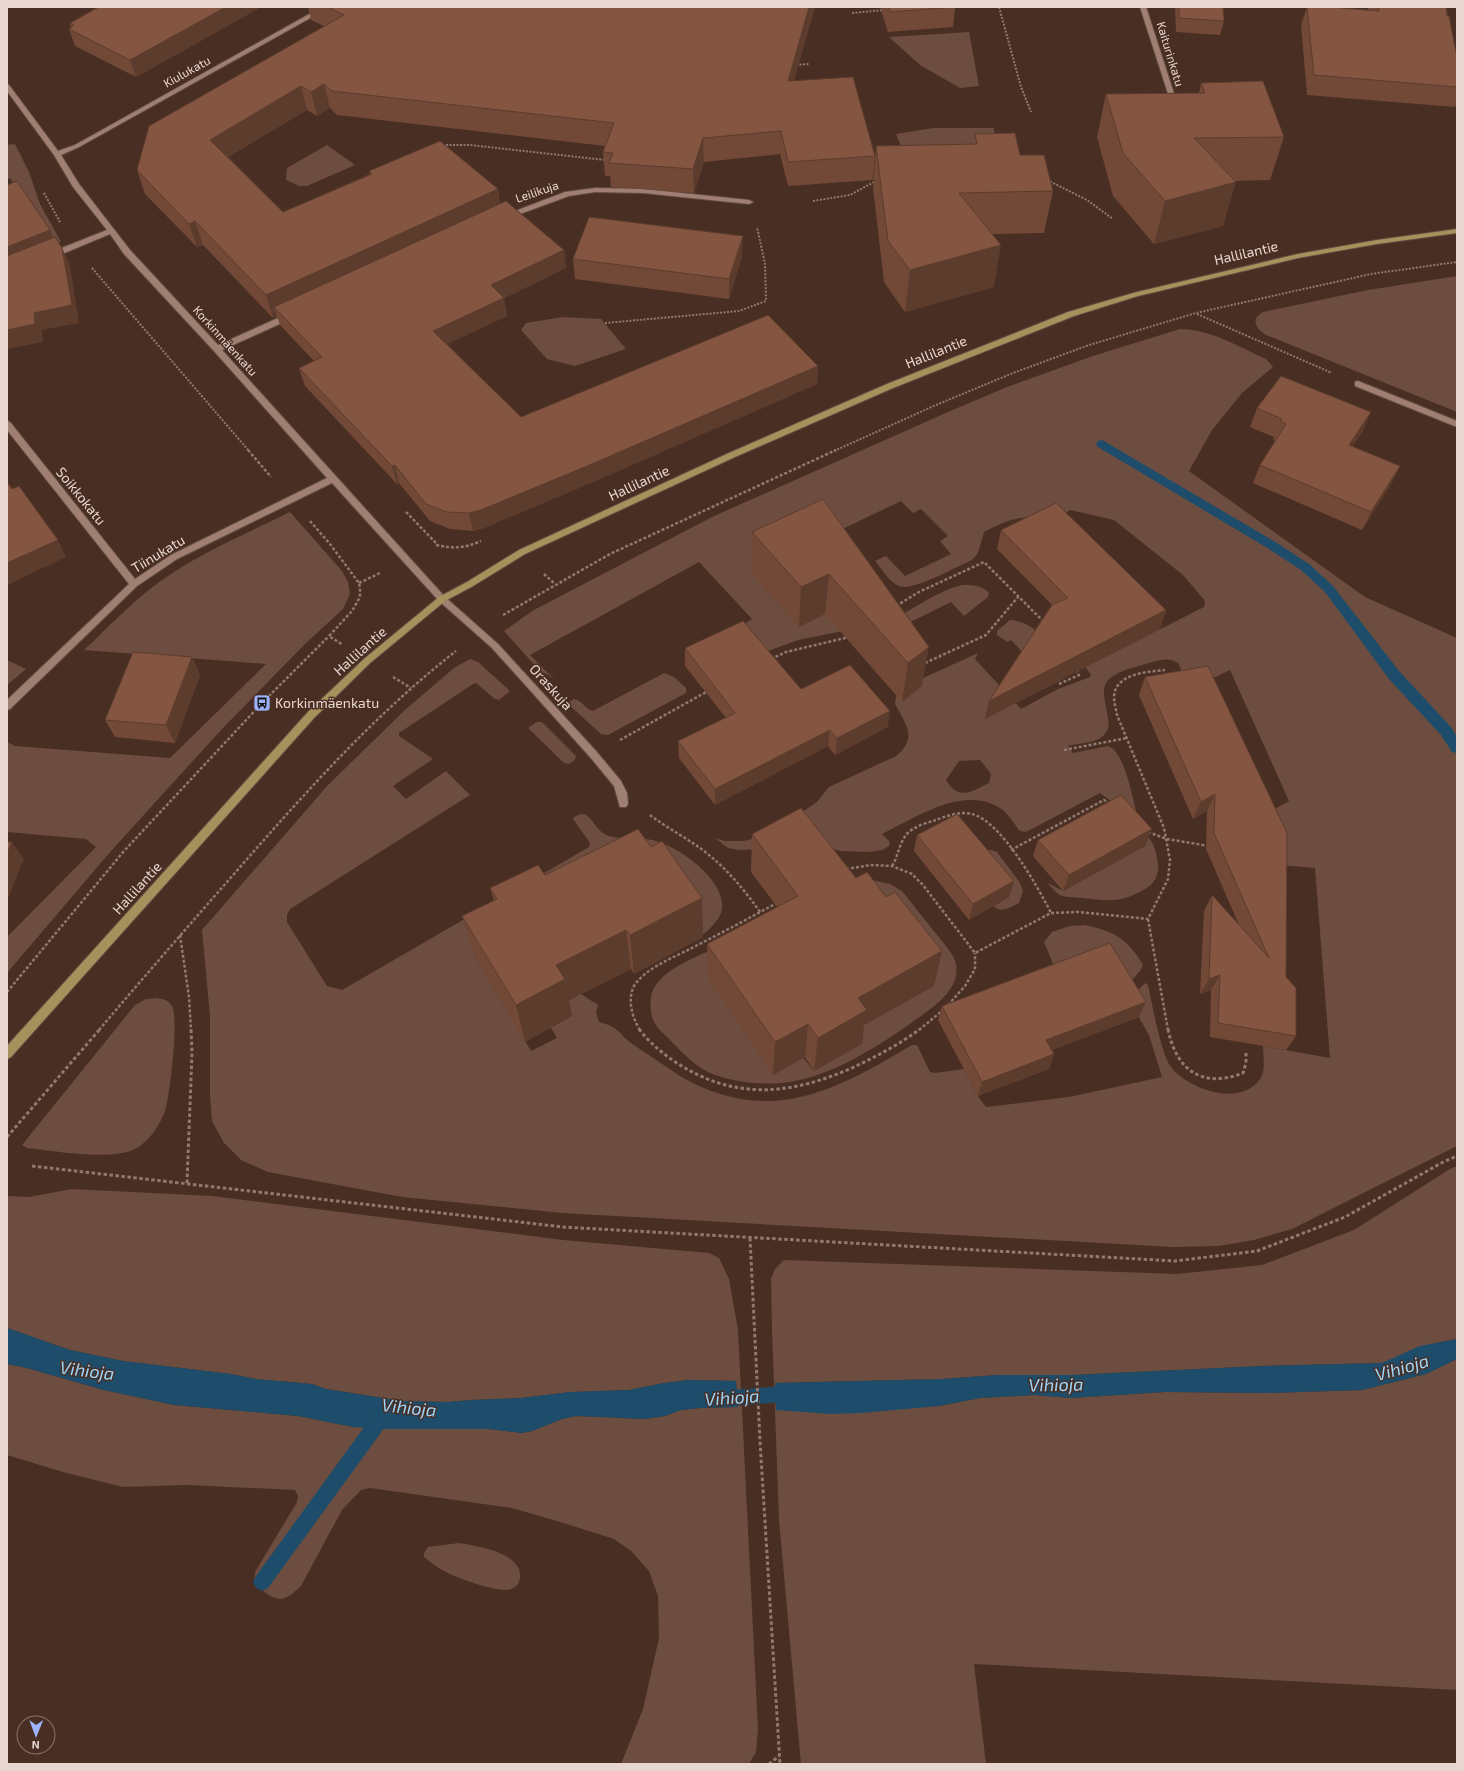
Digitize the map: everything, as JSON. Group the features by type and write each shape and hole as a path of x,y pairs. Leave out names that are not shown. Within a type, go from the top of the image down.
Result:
{"main road":[{"name":"Hallilantie","path":"7,1054 312,715 367,661 442,599 470,584 522,552 739,452 890,386 1071,314 1137,294 1298,256 1376,242 1457,231"}],"street":[{"name":"Kiulukatu","path":"57,154 77,146 327,7"},
{"name":"Kaiturinkatu","path":"1144,7 1175,108"},
{"name":"Korkinmäenkatu","path":"7,86 57,154 76,185 127,252 217,349 332,479 442,599"},
{"name":"Leilikuja","path":"500,219 568,194 593,190 643,191 749,202"},
{"path":"44,258 111,231"},
{"path":"217,349 300,311"},
{"path":"1358,384 1457,424"},
{"name":"Soikkokatu","path":"7,424 134,584"},
{"name":"Tiinukatu","path":"7,706 146,574 174,557 332,479"},
{"name":"Oraskuja","path":"442,599 481,632 593,754 618,784 622,793 623,804"}],"path":[{"path":"999,7 1020,87 1031,112"},
{"path":"852,13 884,10"},
{"path":"794,65 809,64"},
{"path":"446,145 470,145 604,160 593,190"},
{"path":"813,201 850,195 877,180"},
{"path":"1047,180 1087,200 1113,219"},
{"path":"7,992 124,851 262,703 329,636 352,611 360,597 359,583 330,544 73,246 43,189"},
{"path":"605,323 739,311 766,301 767,287 763,248 749,202"},
{"path":"7,1137 180,935 313,784 389,706 498,617 610,554 936,405 1013,373 1089,345 1196,313 1371,274 1457,262"},
{"path":"1196,313 1358,384"},
{"path":"892,609 919,592 984,562 1046,624"},
{"path":"922,665 986,635 1018,597"},
{"path":"329,636 411,688"},
{"path":"768,661 786,652 850,637"},
{"path":"1060,684 1079,675 1073,664"},
{"path":"1165,670 1137,675 1124,680 1117,686 1114,697 1117,714 1167,839 1170,860 1168,879 1148,919 1156,970 1172,1046 1180,1060 1192,1072 1216,1080 1232,1078 1243,1073 1246,1063 1246,1052"},
{"path":"593,754 713,688"},
{"path":"1064,750 1127,738"},
{"path":"622,793 659,822 703,850 722,866 743,888 760,912"},
{"path":"1011,850 1104,800 1114,806"},
{"path":"892,866 898,855 902,842 908,834 953,814 972,814 982,818 994,827 1045,898 1051,913"},
{"path":"1142,828 1167,839 1210,846"},
{"path":"779,902 666,961 635,984 631,998 632,1012 638,1029 659,1050 685,1069 717,1083 750,1091 781,1090 816,1082 853,1067 906,1038 943,1010 965,986 975,969 975,953 923,885 912,874 892,866 871,865 844,870"},
{"path":"975,953 1051,913 1079,912 1148,919"},
{"path":"180,935 189,996 192,1053 186,1183"},
{"path":"32,1166 563,1227 1175,1261 1257,1251 1345,1217 1445,1161 1457,1156"},
{"path":"750,1238 760,1441 780,1764"},
{"path":"769,1764 779,1756"}],"shaded area":[{"path":"969,32 979,86 960,88 920,65 889,37"},
{"path":"933,128 994,128 996,145 903,151 896,134"},
{"path":"15,144 29,172 40,204 61,242 54,244 10,178 7,179 7,145"},
{"path":"327,145 355,165 307,186 299,186 286,180 287,168"},
{"path":"1457,276 1457,412 1266,335 1259,330 1256,324 1257,318 1263,312 1368,290"},
{"path":"563,317 601,319 626,349 575,366 547,359 521,330 526,323"},
{"path":"1180,329 1213,335 1266,359 1273,367 1242,393 1212,430 1189,471 1365,597 1457,638 1457,1146 1292,1229 1254,1240 1219,1246 1172,1247 562,1213 402,1197 268,1172 241,1160 224,1143 212,1121 210,1095 210,1016 202,930 328,785 406,709 454,668 470,659 478,662 509,690 509,692 499,700 495,699 476,683 473,684 399,733 399,736 433,759 393,786 406,799 446,771 470,795 290,909 287,915 287,922 327,986 342,990 589,847 590,843 573,819 580,814 583,814 589,818 599,830 607,835 618,838 652,840 663,843 688,857 710,878 718,890 722,901 721,913 716,922 692,943 680,926 474,955 531,1051 557,1038 551,1028 563,1003 581,994 598,1005 596,1013 599,1022 614,1028 631,1043 686,1079 699,1086 727,1096 756,1101 784,1100 801,1097 851,1079 912,1045 917,1045 930,1072 935,1073 964,1069 978,1096 986,1107 1069,1097 1162,1077 1149,1035 1129,1000 1145,983 1148,985 1157,1028 1167,1060 1171,1067 1179,1075 1201,1088 1228,1094 1251,1088 1262,1076 1264,1063 1263,1046 1330,1058 1315,868 1278,865 1262,816 1289,801 1230,670 1201,684 1189,686 1178,663 1166,659 1123,671 1112,677 1105,685 1104,699 1108,722 1107,731 1104,735 1094,741 1068,746 1073,753 1108,746 1114,750 1119,756 1130,785 1136,811 1134,813 1128,813 1100,793 1026,832 1020,831 1000,808 985,802 970,800 955,802 940,806 924,813 882,834 889,841 890,845 883,850 868,852 841,851 821,846 740,850 728,848 715,838 725,841 744,841 768,835 817,802 829,787 896,756 907,743 908,737 906,724 895,704 897,690 978,653 975,659 1021,709 1058,689 1090,677 1091,675 1083,663 1103,658 1204,607 1205,601 1183,575 1114,520 1070,510 1052,522 1033,518 1009,521 984,532 978,553 972,560 924,582 905,587 899,586 892,582 875,561 886,556 905,576 951,554 940,541 948,536 921,509 913,513 901,501 828,536 825,614 843,631 798,640 768,651 743,625 752,619 699,562 530,655 555,680 547,674 541,672 504,631 532,611 712,517 1007,387 1093,356","holes":["980,760 991,774 989,783 966,793 956,791 946,780 959,761"]},
{"path":"290,512 342,571 348,582 350,594 343,609 305,644 221,730 111,851 7,973 7,937 96,847 86,839 7,832 7,742 15,746 170,758 266,664 84,650 136,600 159,582 185,565 214,549"},
{"path":"963,585 974,585 980,587 989,593 988,597 964,616 951,602 876,639 877,630 931,598"},
{"path":"1010,620 1015,620 1029,626 1038,632 1044,640 1051,682 1011,640 1007,642 997,635 997,631"},
{"path":"7,660 26,669 7,685"},
{"path":"664,673 674,677 686,688 686,693 608,735 601,734 569,705 569,702 574,699 593,711"},
{"path":"537,722 542,722 576,756 575,760 569,764 564,763 529,729 529,727"},
{"path":"1147,836 1155,849 1158,872 1155,880 1137,894 1115,900 1066,897 1058,894 1048,883 1063,891 1145,846"},
{"path":"991,850 997,852 1020,883 1023,891 1019,903 1003,910 994,906 1009,897 982,851"},
{"path":"867,879 890,884 902,891 949,950 955,961 957,970 955,978 947,993 935,1006 906,1027 855,1058 818,1075 799,1080 765,1084 733,1080 710,1073 689,1059 656,1026 650,1006 653,990 658,982 681,964 715,948 814,1071"},
{"path":"1085,925 1112,933 1126,942 1143,965 1141,970 1123,990 1058,976 1044,942 1052,932 1070,926"},
{"path":"146,999 164,999 171,1004 175,1026 171,1074 165,1111 160,1122 149,1138 140,1146 125,1153 97,1155 27,1148 22,1145 135,1005"},
{"path":"1457,1166 1457,1339 1436,1343 1382,1363 1262,1366 1072,1375 997,1375 943,1379 775,1383 776,1410 939,1406 980,1398 1035,1395 1071,1398 1165,1392 1268,1393 1362,1390 1426,1374 1457,1359 1457,1690 974,1664 986,1764 801,1764 779,1520 772,1330 771,1279 775,1269 784,1260 1177,1274 1262,1265 1354,1230"},
{"path":"72,1189 212,1196 563,1240 709,1253 719,1258 729,1279 738,1330 758,1729 756,1752 749,1764 621,1764 643,1709 659,1638 658,1596 649,1571 631,1551 614,1539 512,1508 370,1488 361,1490 342,1510 301,1586 288,1597 278,1599 267,1594 257,1585 255,1582 255,1572 297,1502 298,1496 295,1490 187,1485 123,1487 63,1472 7,1455 7,1364 27,1368 104,1390 174,1405 298,1416 353,1427 488,1429 522,1433 532,1431 562,1419 576,1416 645,1419 665,1416 681,1410 738,1407 736,1381 689,1380 629,1390 571,1392 521,1398 448,1402 402,1401 326,1389 312,1384 256,1379 231,1374 123,1361 70,1350 7,1328 7,1196 29,1197"},
{"path":"459,1543 487,1549 506,1556 514,1562 519,1569 520,1578 517,1585 511,1589 505,1590 486,1587 445,1571 435,1566 424,1557 424,1553 428,1547"}],"water":[{"path":"7,1328 70,1350 123,1361 231,1374 256,1379 312,1384 326,1389 402,1401 448,1402 521,1398 570,1392 629,1390 689,1380 736,1381 738,1407 681,1410 665,1416 645,1419 576,1416 562,1419 532,1431 522,1433 488,1429 381,1429 353,1427 298,1416 174,1405 104,1390 27,1368 7,1364"},
{"path":"1457,1339 1457,1359 1426,1374 1362,1390 1268,1393 1165,1392 1071,1398 1035,1395 980,1398 939,1406 861,1413 830,1414 776,1410 775,1383 943,1379 997,1375 1072,1375 1262,1366 1382,1363 1420,1346"}],"building":[{"path":"99,7 226,7 130,60 69,29 74,25 70,23"},
{"path":"328,7 809,7 788,81 853,77 875,156 788,162 781,131 703,138 693,169 609,163 613,153 603,152 614,123 332,91 324,84 311,92 301,86 210,140 283,212 372,174 369,171 440,141 498,189 266,295 195,221 189,224 137,170 149,126 344,15"},
{"path":"889,7 955,7 890,12"},
{"path":"1179,7 1223,7 1224,21 1179,18"},
{"path":"1307,7 1330,7 1379,11 1378,7 1446,7 1457,57 1457,87 1314,75"},
{"path":"1263,81 1284,137 1194,138 1236,182 1165,201 1123,153 1106,94 1205,93 1201,83"},
{"path":"1015,133 1020,155 1044,155 1053,191 959,193 1001,245 910,270 888,241 876,146 977,144 975,134"},
{"path":"17,181 50,230 7,247 7,185"},
{"path":"506,201 564,250 491,285 504,298 433,331 521,417 768,315 818,366 592,464 481,510 469,513 446,512 426,504 395,465 392,466 299,368 322,357 274,307"},
{"path":"589,217 743,236 729,279 573,259"},
{"path":"55,237 62,248 72,305 34,313 35,324 7,330 7,256"},
{"path":"1281,376 1371,412 1349,445 1400,466 1371,512 1260,465 1286,424 1280,421 1282,419 1257,408"},
{"path":"7,482 12,489 19,486 58,540 7,563"},
{"path":"823,499 929,647 908,663 829,574 801,587 752,532"},
{"path":"1056,503 1166,610 989,701 1052,605 1068,598 1001,530"},
{"path":"743,621 801,689 850,665 890,711 837,738 830,730 715,789 678,741 735,713 685,648"},
{"path":"133,652 192,657 166,725 105,720"},
{"path":"1208,666 1287,833 1286,977 1296,988 1296,1036 1218,1023 1220,975 1209,979 1212,895 1269,958 1214,833 1215,794 1201,802 1145,677"},
{"path":"1121,795 1152,829 1069,875 1038,840"},
{"path":"801,808 856,878 867,872 886,897 895,892 942,951 858,998 867,1010 818,1038 808,1024 775,1042 707,944 798,896 752,834"},
{"path":"957,814 1014,881 973,904 917,835"},
{"path":"638,829 651,847 662,841 702,898 630,935 626,930 556,965 565,979 516,1005 462,916 497,899 490,888 538,865 545,875"},
{"path":"7,842 12,842 7,854"},
{"path":"1110,943 1146,1002 1046,1040 1054,1054 982,1082 942,1006"}],"waterway":[{"path":"1102,444 1273,546 1305,567 1329,589 1394,675 1446,731 1457,748"},
{"name":"Vihioja","path":"720,1399 795,1393"},
{"path":"262,1582 384,1414"}],"place":[{"name":"Korkinmäenkatu","path":"262,703"}]}
